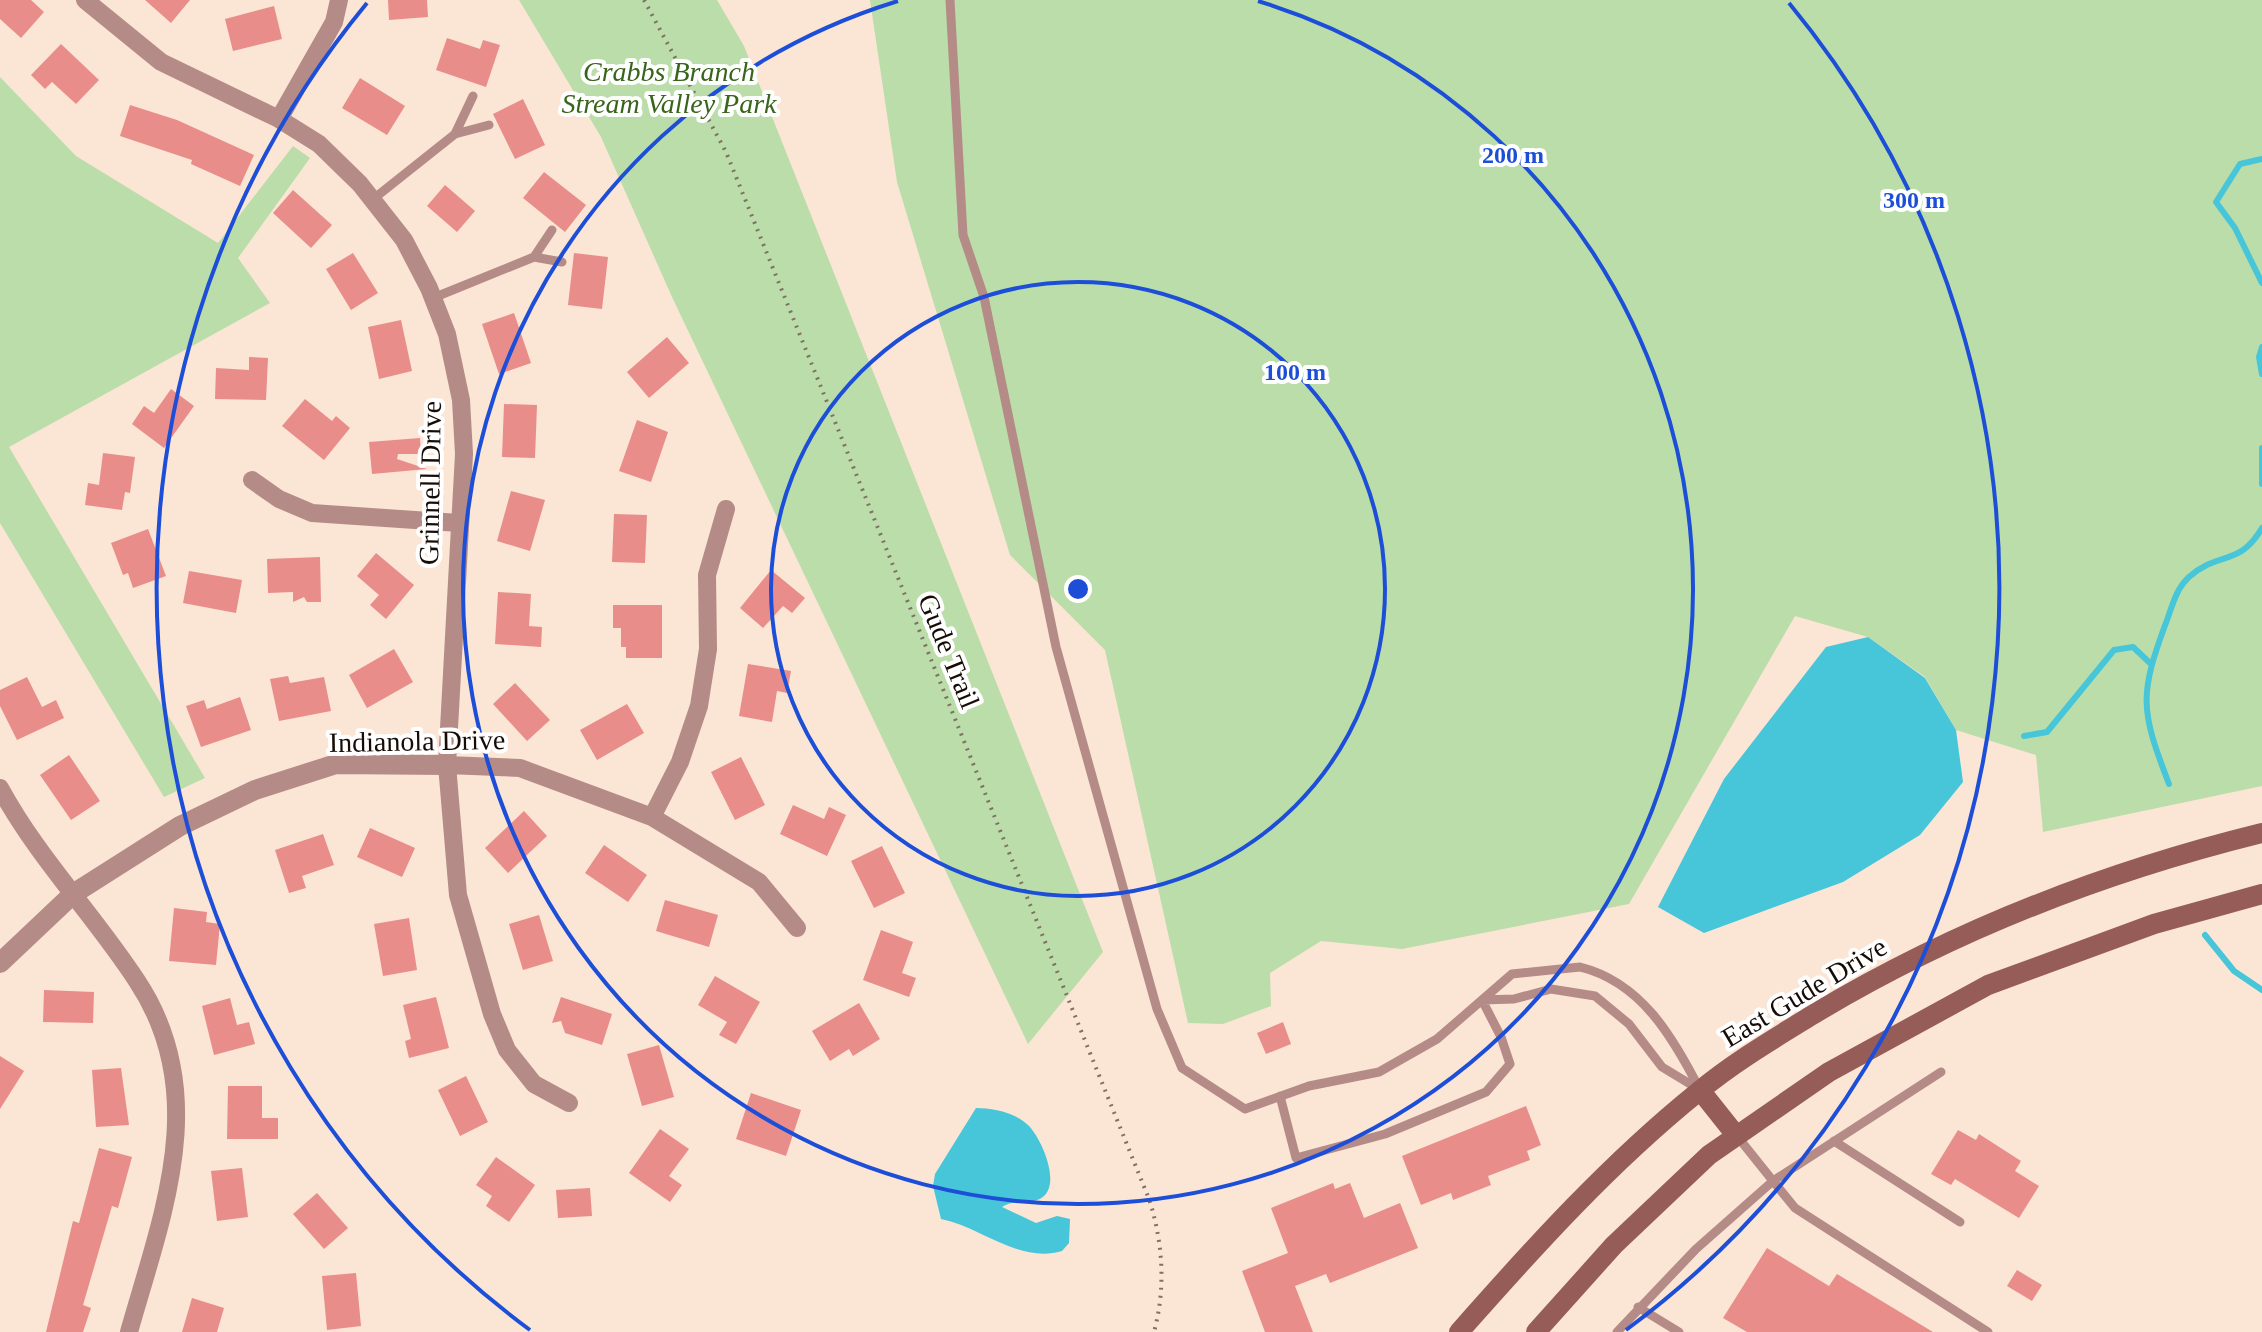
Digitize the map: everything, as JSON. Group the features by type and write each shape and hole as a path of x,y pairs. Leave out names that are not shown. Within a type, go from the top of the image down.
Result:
{"main road":[{"name":"East Gude Drive","path":"1459,1332 1571,1209 1700,1090 1837,1000 1977,929 2123,871 2262,833"},
{"path":"1536,1332 1577,1284 1656,1202 1735,1134 1829,1072 1988,985 2154,924 2262,894"},
{"path":"1700,1090 1735,1134"}],"street":[{"name":"Grinnell Drive","path":"85,0 161,62 279,119 319,144 372,200 404,240 433,298 447,334 461,400 464,454 447,765 458,895 492,1014 507,1050 534,1084 569,1103"},
{"path":"279,119 334,22 339,0"},
{"path":"252,480 279,499 312,513 459,523"},
{"path":"652,817 680,762 699,706 708,649 707,575 726,509"},
{"name":"Indianola Drive","path":"0,963 73,894 180,826 255,790 336,764 520,768 652,817 759,882 797,928"},
{"path":"0,788 22,830 138,982 158,1018 169,1055 178,1130 173,1179 129,1332"}],"lane":[{"path":"950,0 963,235 984,297 1056,647 1157,1009 1182,1068 1245,1109 1309,1086 1379,1072 1437,1039 1512,974 1580,967 1604,973 1625,987 1667,1029 1700,1090"},
{"path":"455,134 473,96"},
{"path":"372,200 455,134 489,125"},
{"path":"534,257 552,230"},
{"path":"433,298 534,257 562,262"},
{"path":"1482,1000 1514,999 1551,989 1595,996 1629,1024 1662,1067 1700,1090"},
{"path":"1280,1096 1296,1158 1385,1134 1486,1092 1510,1064 1501,1037 1482,1000"},
{"path":"1617,1332 1696,1249 1773,1181 1941,1072"},
{"path":"1735,1134 1795,1208 1988,1332"},
{"path":"1834,1141 1960,1222"},
{"path":"1638,1307 1679,1332"}],"path":[{"name":"Gude Trail","path":"644,0 726,152 1149,1199 1161,1252 1161,1289 1154,1332"}],"green space":[{"name":"Crabbs Branch Stream Valley Park","path":"519,0 717,0 744,46 1103,952 1028,1044 672,297 601,137"},
{"path":"870,0 2262,0 2262,786 2043,832 2036,755 1956,730 1925,677 1868,637 1795,616 1629,904 1402,949 1321,941 1270,973 1271,1006 1223,1024 1188,1023 1105,650 1010,555 897,182"},
{"path":"0,77 76,156 218,243 293,146 310,158 238,258 270,303 9,447 205,778 164,797 0,523"}],"water":[{"path":"1868,637 1925,678 1956,730 1963,782 1920,835 1843,882 1704,933 1658,907 1724,779 1826,647"},
{"path":"976,1108 997,1110 1018,1118 1029,1126 1039,1141 1050,1171 1048,1189 1040,1199 1002,1207 1036,1223 1057,1216 1070,1219 1069,1243 1062,1251 1031,1253 941,1219 933,1186 935,1174"}],"building":[{"path":"0,0 31,0 44,12 21,38 0,19"},
{"path":"145,0 190,0 171,23"},
{"path":"388,0 427,0 428,17 389,20"},
{"path":"274,6 282,39 233,51 225,19"},
{"path":"447,38 480,49 483,40 500,45 486,87 436,70"},
{"path":"61,44 99,80 76,104 52,82 45,89 31,75"},
{"path":"360,78 405,106 387,135 342,108"},
{"path":"523,99 545,145 515,159 493,114"},
{"path":"130,105 177,120 254,155 240,186 191,164 192,160 120,136"},
{"path":"544,172 586,205 565,232 523,198"},
{"path":"445,185 475,211 457,232 427,206"},
{"path":"293,190 332,225 311,248 273,213"},
{"path":"353,253 378,293 351,310 326,269"},
{"path":"574,253 608,257 602,309 568,305"},
{"path":"514,313 531,363 499,374 482,324"},
{"path":"401,320 412,371 379,379 368,327"},
{"path":"667,337 689,363 649,398 627,372"},
{"path":"249,357 268,358 266,400 215,399 216,368 249,370"},
{"path":"171,389 194,406 164,448 132,424 144,406 154,413"},
{"path":"305,399 332,421 336,416 350,428 324,460 282,426"},
{"path":"504,404 537,405 535,458 502,457"},
{"path":"637,420 668,432 651,482 619,471"},
{"path":"420,438 421,454 398,454 397,459 427,469 372,474 369,442"},
{"path":"103,453 135,457 130,493 125,492 122,510 85,505 88,483 99,485"},
{"path":"511,491 545,500 530,551 497,541"},
{"path":"614,514 647,515 645,563 612,562"},
{"path":"148,529 166,576 133,588 128,573 123,575 111,543"},
{"path":"376,553 414,585 386,619 370,605 379,595 357,576"},
{"path":"320,557 321,602 307,602 304,597 293,602 293,592 268,593 267,559"},
{"path":"771,570 805,598 792,613 783,606 763,628 740,608"},
{"path":"189,571 242,580 236,613 183,603"},
{"path":"498,592 531,594 529,626 542,627 541,647 495,644"},
{"path":"613,605 662,605 662,658 626,658 626,647 621,647 621,628 613,628"},
{"path":"394,649 413,682 367,708 349,675"},
{"path":"748,664 791,671 787,693 777,691 772,722 739,716"},
{"path":"288,676 290,683 324,677 331,711 279,721 270,679"},
{"path":"27,677 42,707 56,700 64,718 17,740 0,706 0,690"},
{"path":"515,683 550,720 527,741 493,704"},
{"path":"240,697 251,730 201,747 186,706 204,700 207,709"},
{"path":"627,704 644,733 597,760 580,730"},
{"path":"69,755 100,801 71,820 40,775"},
{"path":"741,757 765,805 735,820 711,772"},
{"path":"793,805 824,819 829,807 846,815 827,856 780,834"},
{"path":"524,811 547,836 508,873 485,848"},
{"path":"370,828 415,848 402,877 357,857"},
{"path":"323,834 334,865 302,876 306,888 289,893 275,850"},
{"path":"604,845 647,875 628,902 585,873"},
{"path":"882,846 905,893 874,908 851,861"},
{"path":"665,900 718,915 709,947 656,931"},
{"path":"174,908 207,912 206,922 220,924 216,965 169,961"},
{"path":"539,915 553,961 523,970 509,924"},
{"path":"409,918 417,970 383,976 374,924"},
{"path":"881,930 913,942 902,973 916,978 909,997 863,980"},
{"path":"715,976 760,1002 736,1044 719,1035 727,1022 698,1005"},
{"path":"44,990 94,992 93,1023 43,1022"},
{"path":"436,997 449,1048 409,1058 405,1041 411,1039 403,1005"},
{"path":"561,997 612,1014 602,1045 565,1033 561,1021 552,1023"},
{"path":"230,998 237,1025 249,1022 255,1044 214,1055 202,1006"},
{"path":"859,1003 880,1039 853,1056 849,1049 830,1061 812,1031"},
{"path":"1283,1022 1291,1044 1266,1054 1257,1033"},
{"path":"659,1045 674,1097 642,1106 627,1054"},
{"path":"0,1056 24,1071 0,1109"},
{"path":"121,1068 129,1125 96,1127 92,1070"},
{"path":"466,1076 488,1122 460,1136 438,1090"},
{"path":"228,1086 262,1086 262,1118 278,1118 278,1139 227,1139"},
{"path":"751,1093 801,1110 786,1156 736,1139"},
{"path":"1526,1106 1541,1145 1527,1151 1530,1160 1488,1176 1491,1185 1453,1200 1451,1193 1421,1205 1402,1156"},
{"path":"660,1129 689,1149 669,1176 682,1185 670,1202 629,1173"},
{"path":"1958,1130 1976,1140 1979,1134 2021,1161 2015,1171 2039,1186 2019,1218 1955,1179 1951,1185 1931,1174"},
{"path":"99,1148 132,1157 118,1208 112,1206 83,1305 91,1308 83,1332 46,1332 73,1221 79,1223"},
{"path":"496,1157 535,1185 509,1222 486,1206 492,1196 476,1185"},
{"path":"242,1168 248,1217 217,1221 211,1171"},
{"path":"1333,1183 1335,1189 1350,1183 1364,1218 1400,1203 1418,1248 1330,1283 1326,1274 1295,1286 1313,1332 1265,1332 1242,1271 1288,1253 1271,1208"},
{"path":"590,1188 592,1216 558,1218 556,1190"},
{"path":"317,1193 348,1228 324,1249 293,1214"},
{"path":"1767,1248 1829,1286 1837,1274 1933,1332 1747,1332 1723,1318"},
{"path":"2017,1270 2042,1285 2032,1301 2007,1286"},
{"path":"356,1273 361,1326 327,1330 322,1276"},
{"path":"192,1298 224,1308 217,1332 182,1332"}],"waterway":[{"path":"2262,159 2240,164 2216,202 2235,228 2262,283"},
{"path":"2262,347 2259,357 2262,374"},
{"path":"2262,448 2262,484"},
{"path":"2169,784 2148,719 2147,702 2151,667 2173,603 2189,577 2210,563 2237,554 2254,540 2262,528"},
{"path":"2024,736 2047,732 2114,650 2133,647 2150,663"},
{"path":"2205,935 2234,971 2262,990"}]}
